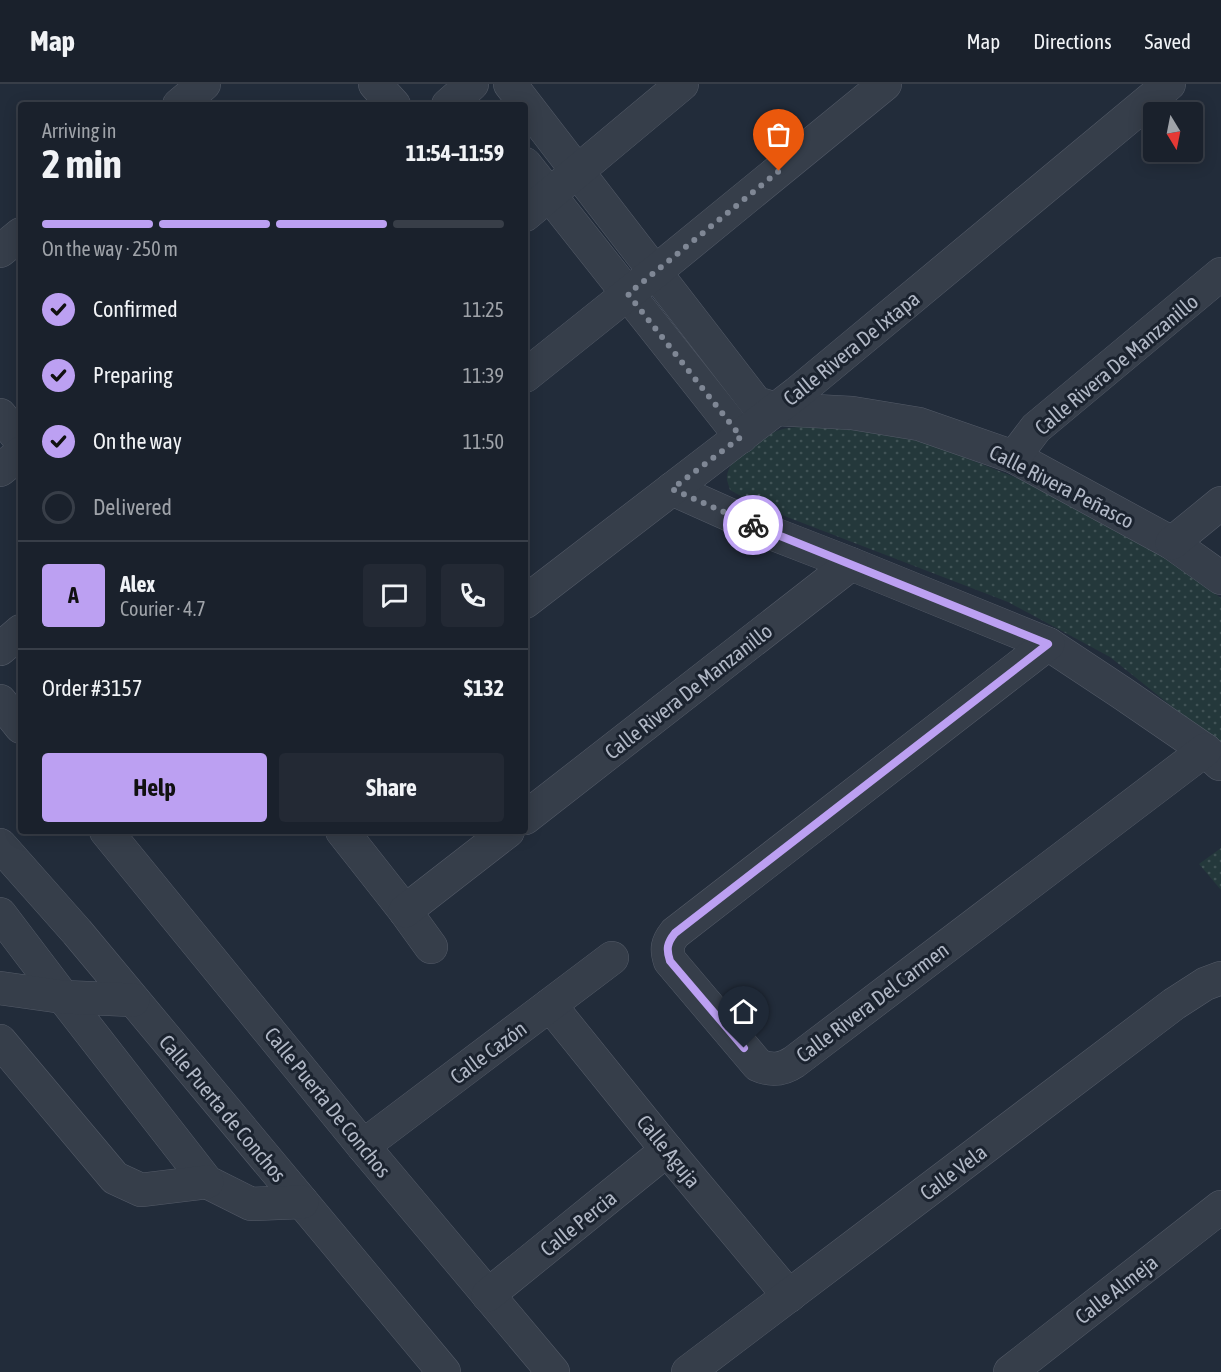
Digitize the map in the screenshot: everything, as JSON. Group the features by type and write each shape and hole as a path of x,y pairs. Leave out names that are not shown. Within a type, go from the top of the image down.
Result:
{"street":[{"path":"183,102 204,84"},
{"path":"375,84 391,102"},
{"name":"Calle Rivera Peñasco","path":"510,84 524,102"},
{"path":"537,205 681,84"},
{"path":"528,374 885,84"},
{"name":"Calle Rivera De Ixtapa","path":"528,600 776,409 1169,84"},
{"name":"Calle Rivera Peñasco","path":"528,107 756,403 776,409 852,413 919,424 1014,457 1172,543 1221,578"},
{"path":"528,174 537,205 628,294 741,437"},
{"path":"0,251 18,236"},
{"name":"Calle Rivera De Manzanillo","path":"1014,457 1036,428 1221,274"},
{"path":"0,415 18,437"},
{"path":"0,471 18,456"},
{"path":"672,489 766,531 1048,644 1213,758"},
{"path":"1172,543 1221,503"},
{"name":"Calle Rivera De Manzanillo","path":"528,816 851,564"},
{"path":"0,649 18,634"},
{"name":"Calle Rivera Del Carmen","path":"1048,644 675,933 669,941 667,947 670,961 759,1065 766,1069 780,1069 794,1062 1213,758"},
{"path":"0,701 18,723"},
{"name":"Calle Puerta De Conchos","path":"108,834 363,1146 553,1372"},
{"path":"344,834 431,947"},
{"path":"405,911 504,834"},
{"name":"Calle Puerta de Conchos","path":"0,845 77,932 444,1372"},
{"path":"0,914 207,1182 251,1204 302,1202"},
{"name":"Calle Cazón","path":"363,1146 612,958"},
{"name":"Calle Vela","path":"688,1372 1174,1004 1205,984 1221,978"},
{"path":"0,988 63,997 133,1000"},
{"name":"Calle Aguja","path":"550,1005 789,1296"},
{"path":"0,1041 116,1178 141,1190 207,1182"},
{"name":"Calle Percia","path":"488,1295 667,1150"},
{"name":"Calle Almeja","path":"1010,1372 1221,1207"}],"green space":[{"path":"822,427 871,432 928,443 1019,479 1159,554 1221,598 1221,746 1110,657 1008,602 787,517 730,490 727,478 730,467 742,451 751,444 788,428"},
{"path":"1221,848 1221,890 1199,864"}],"way so far":[{"path":"753,525 672,489 741,437 628,294 779,171"}],"route":[{"path":"744,1048 670,961 667,947 675,933 1048,644 753,525"}]}
